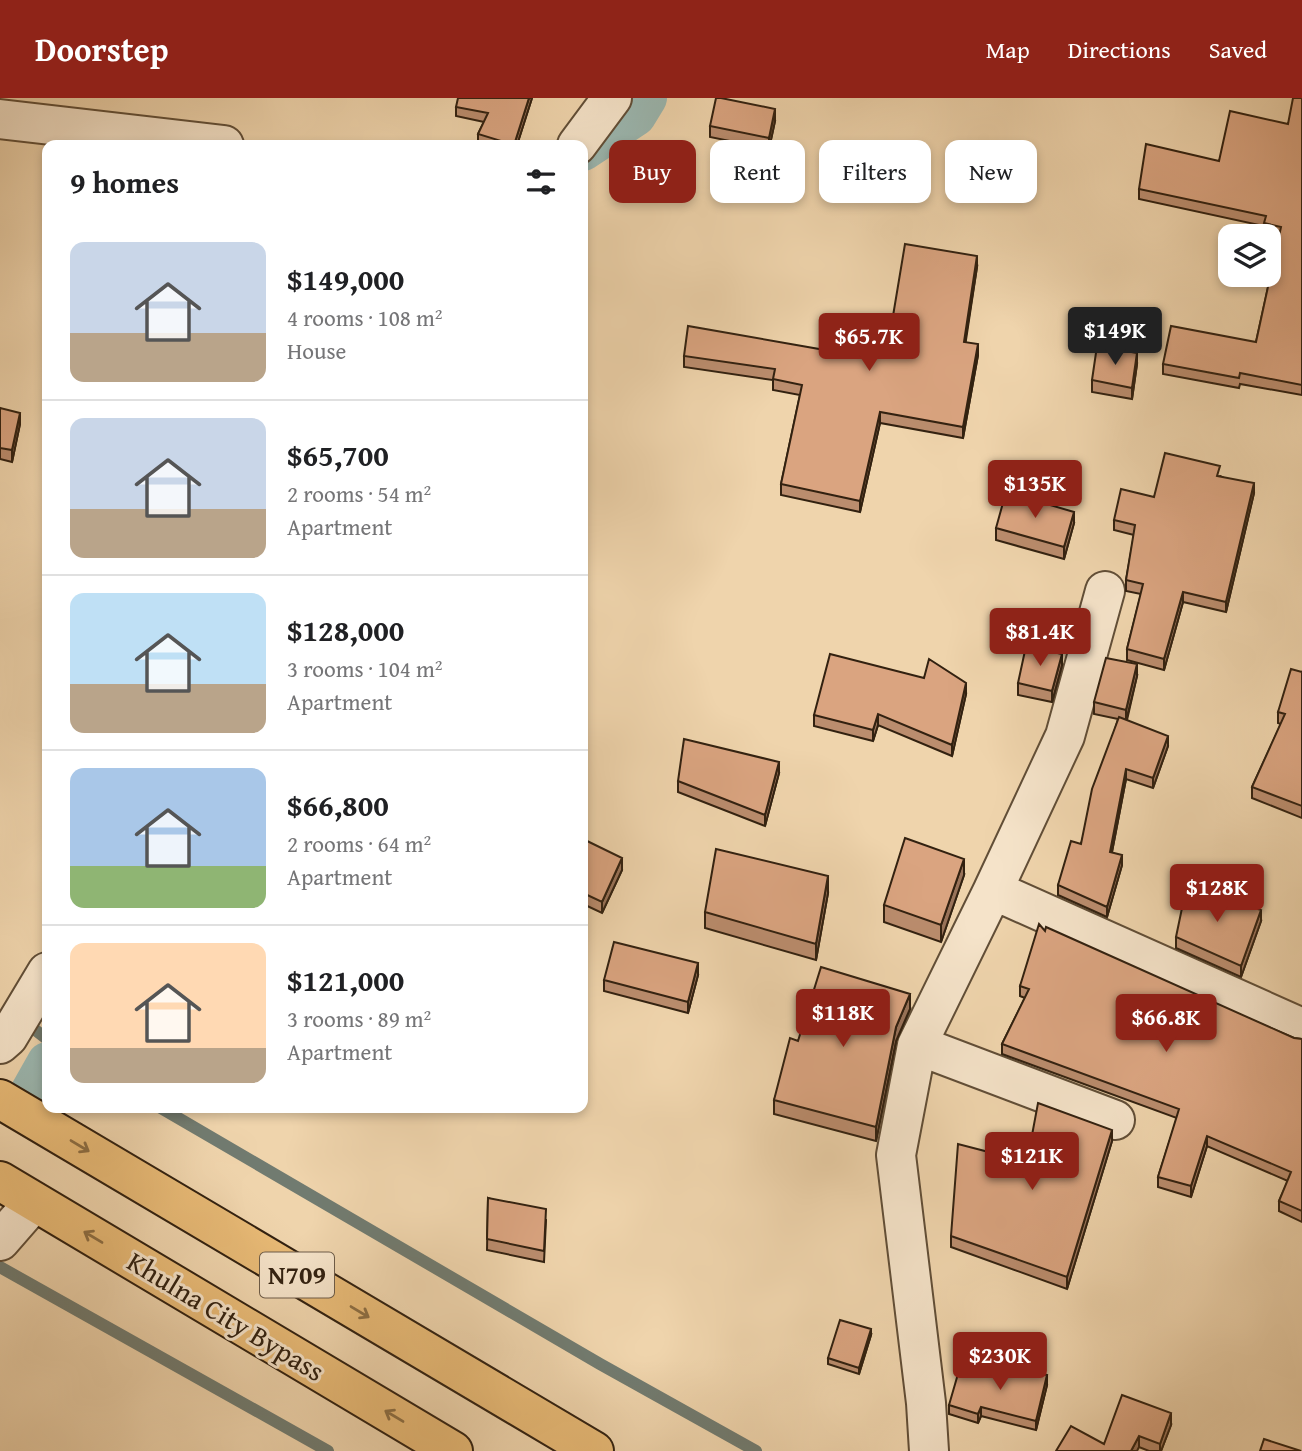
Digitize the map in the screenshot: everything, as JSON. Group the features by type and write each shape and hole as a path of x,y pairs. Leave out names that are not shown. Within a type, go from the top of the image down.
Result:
{"highway":[{"name":"N709","path":"0,1099 594,1451"},
{"name":"Khulna City Bypass","path":"0,1181 453,1451"}],"street":[{"path":"581,140 612,98"},
{"path":"0,119 181,140"},
{"path":"929,1451 926,1403 896,1155 917,1045 1065,736 1105,591"},
{"path":"993,890 1302,1028"},
{"path":"0,1044 15,1027 42,981"},
{"path":"917,1045 1115,1120"},
{"path":"0,1241 34,1202"}],"building":[{"path":"458,98 529,98 516,140 498,140 478,134 488,113 456,107"},
{"path":"716,98 775,109 769,138 710,126"},
{"path":"1293,98 1302,98 1302,385 1240,373 1239,378 1163,364 1171,326 1256,342 1268,287 1281,287 1281,224 1264,223 1266,216 1139,189 1146,144 1219,161 1230,111 1288,124"},
{"path":"905,244 977,256 964,342 978,344 963,427 880,412 860,501 781,484 802,385 773,379 775,369 684,356 688,326 848,354 852,338 888,346"},
{"path":"1097,346 1137,353 1132,388 1092,380"},
{"path":"0,408 20,413 12,450 0,448"},
{"path":"1165,453 1220,466 1217,476 1254,483 1226,602 1183,592 1164,659 1127,649 1143,584 1126,580 1135,525 1114,520 1121,489 1154,497"},
{"path":"1006,492 1074,512 1064,547 996,528"},
{"path":"1026,646 1062,654 1052,691 1018,683"},
{"path":"830,654 924,678 929,659 966,683 952,745 878,714 873,730 814,715"},
{"path":"1106,658 1137,664 1126,710 1094,702"},
{"path":"1291,669 1302,672 1302,806 1252,787 1285,714 1278,712"},
{"path":"1119,717 1168,736 1153,778 1126,769 1110,852 1122,855 1107,907 1058,885 1071,841 1081,844 1092,789"},
{"path":"684,739 779,762 765,815 678,781"},
{"path":"905,838 964,859 941,925 884,905"},
{"path":"588,841 622,858 602,902 588,895"},
{"path":"716,849 828,876 816,944 705,912"},
{"path":"1187,884 1261,910 1241,966 1176,937"},
{"path":"1039,924 1045,931 1046,927 1294,1038 1302,1039 1302,1211 1279,1201 1291,1172 1207,1136 1191,1186 1158,1177 1179,1109 1002,1044 1029,989 1020,986"},
{"path":"614,942 698,963 688,1002 604,980"},
{"path":"821,967 910,994 896,1027 876,1127 774,1100 790,1038 798,1041"},
{"path":"1038,1103 1112,1130 1067,1277 951,1236 958,1144 1027,1162"},
{"path":"488,1198 546,1209 544,1251 487,1239"},
{"path":"840,1320 871,1329 859,1368 828,1358"},
{"path":"1001,1364 1047,1375 1036,1421 981,1407 978,1414 949,1405 960,1367 998,1378"},
{"path":"1122,1395 1171,1413 1160,1444 1139,1436 1131,1451 1056,1451 1071,1426 1104,1444"},
{"path":"1264,1439 1301,1451 1260,1451"}],"waterway":[{"path":"588,148 636,116 647,98"},
{"path":"34,1029 42,1035"},
{"path":"25,1101 42,1071"},
{"path":"170,1113 600,1364 756,1451"},
{"path":"0,1267 328,1451"}]}
